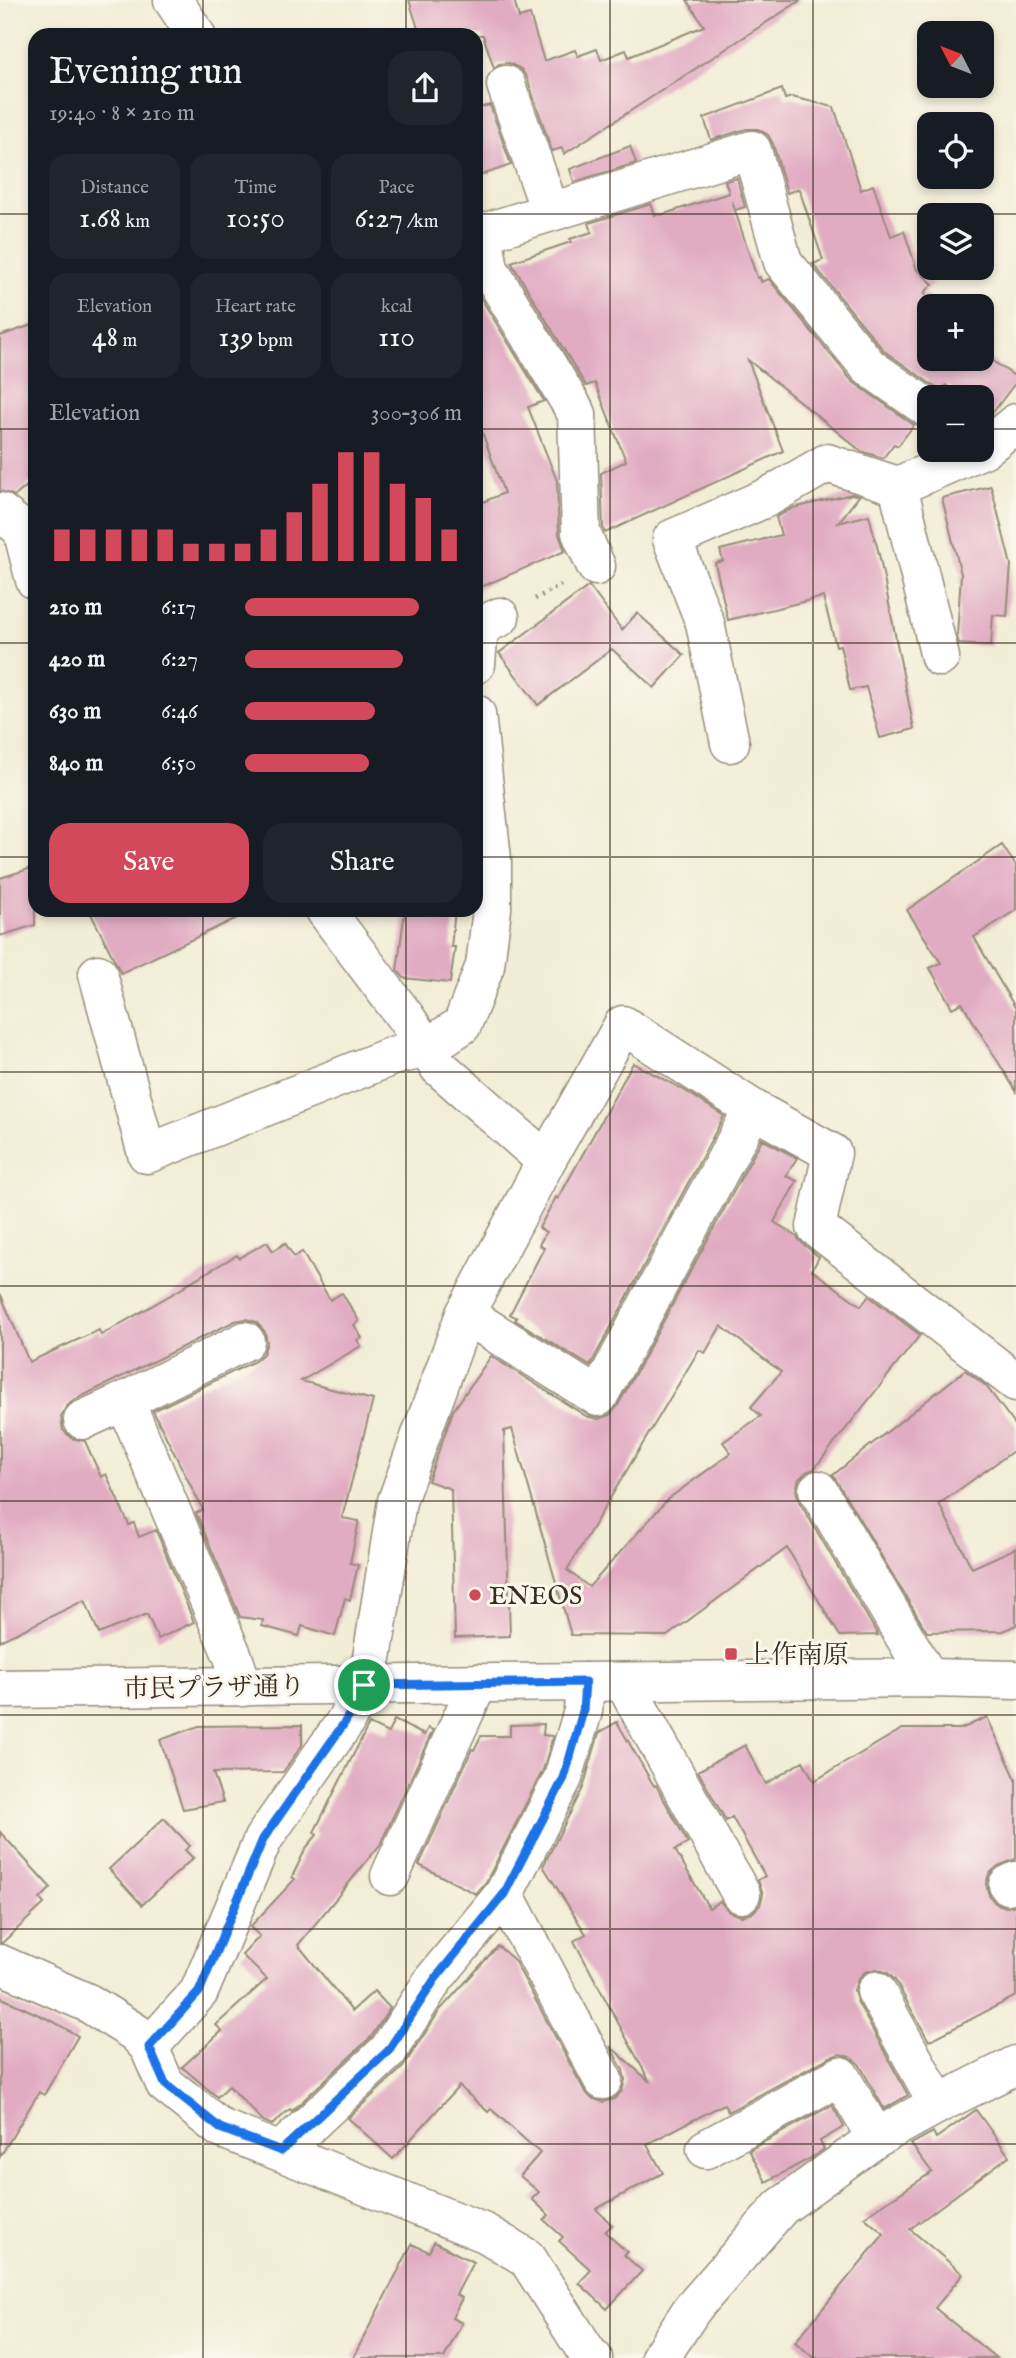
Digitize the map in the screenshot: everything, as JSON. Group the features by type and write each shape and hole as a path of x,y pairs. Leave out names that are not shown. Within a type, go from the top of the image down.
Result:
{"street":[{"path":"173,0 192,28"},
{"path":"506,85 550,211"},
{"path":"483,233 752,150 783,262 869,367 917,401"},
{"path":"483,248 489,268 577,414 581,533 596,566"},
{"path":"994,440 1016,423"},
{"path":"730,743 705,623 672,539 768,497 827,463 898,486 951,462"},
{"path":"898,486 940,657"},
{"path":"0,512 22,529 28,553"},
{"path":"98,974 147,1154 395,1055 425,1049 462,1025 485,966 492,909 492,859 483,777"},
{"path":"330,917 439,1067 546,1161"},
{"path":"149,2047 199,1992 263,1839 345,1722 364,1685 372,1658 397,1501 465,1314 546,1161 623,1025 752,1110 832,1153 816,1227 1016,1382"},
{"path":"465,1314 598,1398 752,1110"},
{"path":"83,1420 245,1341"},
{"path":"125,1401 233,1657 243,1687"},
{"path":"818,1490 929,1678"},
{"name":"市民プラザ通り","path":"0,1689 929,1678 1016,1680"},
{"path":"281,2151 388,2051 435,1979 504,1894 564,1778 583,1711 585,1682"},
{"path":"624,1682 741,1894"},
{"path":"390,1876 478,1684"},
{"path":"504,1894 603,2080"},
{"path":"0,1964 88,2003 136,2033 149,2047 165,2084 220,2128 485,2233 527,2258 593,2358"},
{"path":"876,1991 938,2104"},
{"path":"660,2358 692,2309 781,2207 876,2138 1016,2065"},
{"path":"706,2149 839,2076 876,2138"}],"path":[{"path":"485,624 596,566"}],"building":[{"path":"409,0 514,0 519,18 530,15 544,61 575,50 578,56 597,49 601,60 626,50 629,57 704,26 687,0 801,0 564,154 562,148 552,151 527,78 521,69 509,63 499,64 494,68 483,28 418,28"},
{"path":"782,89 785,99 792,97 834,107 861,190 873,185 891,236 904,231 917,270 917,280 928,280 933,284 925,294 917,294 917,371 994,371 994,362 1016,377 1016,382 994,411 994,385 932,385 884,351 813,264 823,260 799,189 787,193 768,135 758,129 746,129 711,140 704,118"},
{"path":"490,105 511,165 483,175 483,107"},
{"path":"630,146 636,163 574,182 570,169"},
{"path":"737,178 745,207 735,210 732,201 757,278 760,277 761,282 769,279 852,381 914,425 898,446 894,444 883,458 861,451 748,360 783,451 605,533 601,473 626,461 595,383 586,386 511,262 592,232 589,223 651,204 655,215 661,215 729,193 725,181"},
{"path":"483,301 544,401 528,407 557,481 559,534 565,551 483,586 483,502 504,493 483,434"},
{"path":"28,326 28,485 15,496 0,491 0,336"},
{"path":"991,486 1011,565 1007,616 993,615 991,646 959,644 957,636 961,574 942,498"},
{"path":"852,494 859,496 838,523 869,515 914,729 880,738 866,687 850,690 840,645 836,646 823,597 728,620 715,563 723,561 720,550 781,535 776,517 793,508"},
{"path":"589,586 622,630 637,613 684,655 654,688 612,649 538,705 499,653"},
{"path":"1002,845 1016,866 1016,910 974,937 1016,1009 1016,1091 962,1003 952,1008 930,968 941,963 907,910"},
{"path":"28,869 28,917 35,917 35,925 0,936 0,878"},
{"path":"93,917 239,917 121,973"},
{"path":"404,917 454,917 451,947 455,947 450,983 404,978 397,970"},
{"path":"633,1063 684,1090 724,1116 590,1366 515,1320 517,1318 510,1314 544,1248 539,1245 546,1232 539,1228 556,1197 558,1199"},
{"path":"762,1139 797,1158 786,1176 797,1181 774,1222 796,1236 819,1257 812,1270 861,1306 869,1296 920,1335 814,1469 799,1479 796,1490 799,1501 878,1635 840,1636 787,1548 667,1636 571,1635 512,1429 504,1431 510,1636 455,1638 451,1489 428,1481 453,1411 491,1356 586,1416 598,1419 610,1415 617,1407","holes":["721,1326 781,1372 751,1407 761,1416 723,1442 731,1453 668,1499 589,1587 567,1570 699,1350 705,1353"]},
{"path":"267,1242 273,1251 285,1243 294,1257 302,1252 330,1300 342,1293 359,1321 354,1325 362,1338 357,1340 361,1346 301,1381 373,1400 342,1518 359,1521 350,1563 358,1565 350,1600 345,1598 335,1636 302,1626 299,1636 262,1626 263,1620 240,1617 196,1513 203,1510 153,1411 255,1361 263,1354 267,1343 265,1332 256,1322 246,1319 235,1321 74,1400 66,1407 61,1417 63,1430 71,1438 85,1441 101,1477 106,1474 129,1525 134,1523 139,1537 156,1530 194,1622 158,1639 147,1614 99,1634 85,1600 0,1641 0,1293 29,1362 99,1330 101,1335 237,1255 239,1258"},
{"path":"965,1370 986,1386 1016,1426 1016,1449 939,1504 972,1568 1016,1548 1016,1625 1003,1631 927,1632 833,1475"},
{"path":"987,1717 1016,1779 1016,1859 998,1866 989,1874 986,1884 995,1903 1006,1907 1016,1905 1016,1996 929,2041 895,1980 888,1973 877,1969 865,1972 858,1979 854,1990 857,2001 908,2095 884,2109 859,2064 840,2054 728,2112 724,2104 647,2144 663,2173 596,2209 612,2225 605,2232 627,2252 624,2255 642,2271 607,2309 579,2283 591,2270 559,2241 563,2237 544,2220 549,2215 532,2199 539,2192 520,2176 540,2153 491,2109 488,2112 459,2086 393,2159 348,2118 403,2067 440,2010 498,1946 514,1960 584,2090 591,2098 603,2102 614,2099 622,2091 625,2080 623,2070 610,2046 650,2082 574,1941 586,1934 543,1866 583,1788 599,1733 617,1722 688,1843 675,1850 709,1908 720,1901 729,1912 741,1916 752,1913 760,1905 763,1894 758,1880 765,1876 732,1817 726,1821 698,1771 745,1745 766,1784 803,1761 814,1781 902,1729 961,1729"},
{"path":"394,1720 424,1735 428,1728 433,1730 380,1845 298,1945 352,2011 374,1991 390,2008 371,2037 292,2111 290,2109 272,2125 263,2121 229,2086 217,2097 182,2067 222,2031 216,2025 267,1979 242,1955 260,1936 250,1927 295,1879 292,1877 306,1848 317,1835 314,1832 369,1724 388,1733"},
{"path":"544,1724 543,1735 553,1736 543,1770 486,1882 476,1894 419,1865 472,1749 474,1750 481,1736 510,1736 510,1725"},
{"path":"302,1725 302,1745 283,1772 213,1773 223,1802 183,1809 160,1740 199,1726"},
{"path":"164,1818 190,1846 185,1850 193,1858 142,1905 109,1869"},
{"path":"0,1832 51,1888 40,1899 44,1904 2,1943 0,1943"},
{"path":"0,1997 78,2036 44,2095 39,2092 0,2157"},
{"path":"832,2105 844,2127 820,2141 824,2149 813,2157 766,2182 749,2150"},
{"path":"976,2110 1009,2156 910,2229 963,2274 935,2308 996,2358 814,2358 795,2342 884,2234 864,2217 932,2172 911,2144 933,2132 936,2138"},
{"path":"434,2242 473,2262 456,2295 462,2298 452,2318 462,2323 444,2358 353,2358 412,2244 429,2252"}],"place":[{"name":"ENEOS","path":"475,1595"},
{"name":"上作南原","path":"731,1654"}],"route":[{"path":"585,1682 583,1711 564,1778 504,1894 435,1979 388,2051 281,2151 220,2128 165,2084 149,2047 199,1992 263,1839 345,1722 364,1685 585,1682"}]}
